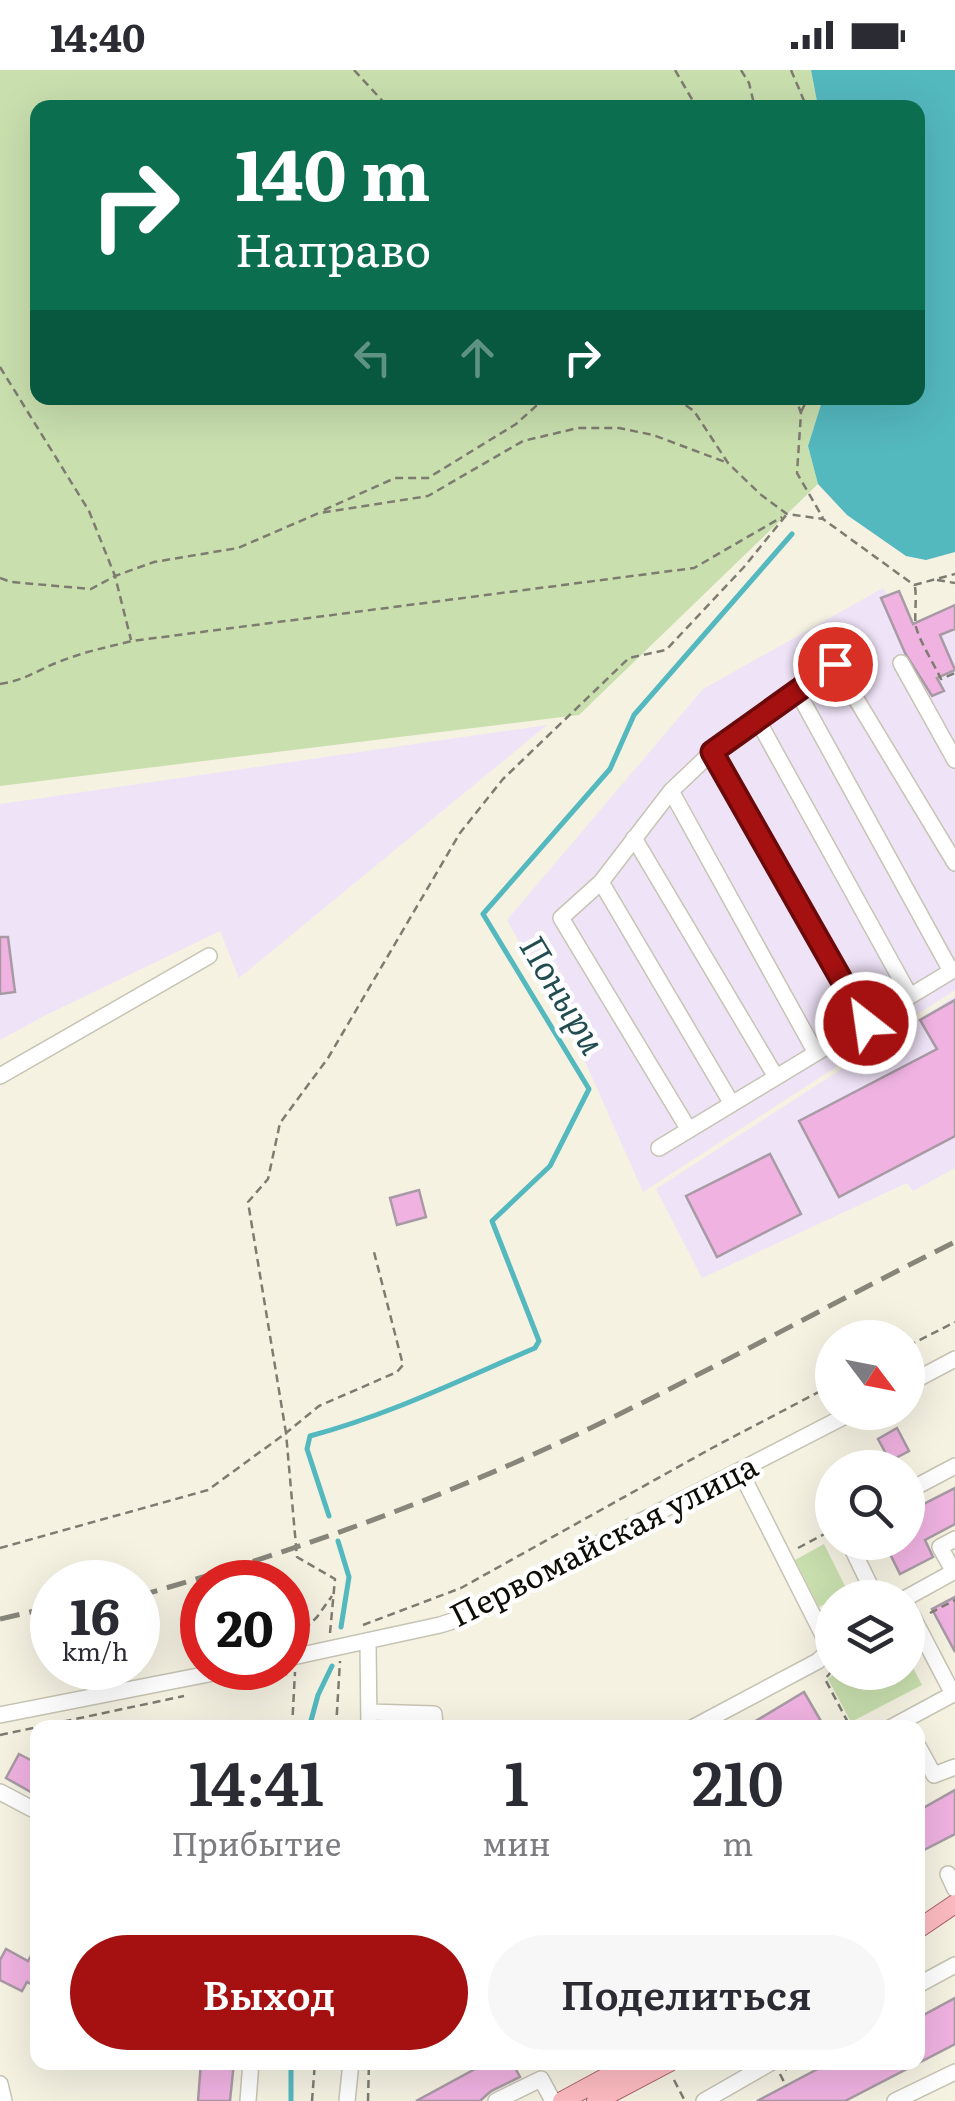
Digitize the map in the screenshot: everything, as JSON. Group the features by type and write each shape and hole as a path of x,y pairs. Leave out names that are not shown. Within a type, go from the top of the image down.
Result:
{"main road":[{"path":"925,1914 955,1903"},
{"path":"925,1924 955,1903"},
{"path":"562,2101 619,2070"},
{"path":"610,2098 666,2070"}],"street":[{"path":"901,663 955,760"},
{"path":"688,1130 562,918 600,882 671,791 712,752 835,664 955,864"},
{"path":"658,1148 953,970 796,689"},
{"path":"757,719 910,996"},
{"path":"712,752 866,1023"},
{"path":"671,791 816,1053"},
{"path":"634,838 776,1077"},
{"path":"600,882 732,1104"},
{"path":"0,1076 209,956"},
{"path":"925,1375 955,1360"},
{"name":"Первомайская улица","path":"310,1654 440,1626 468,1616 819,1430"},
{"path":"925,1482 955,1466"},
{"path":"740,1471 815,1612"},
{"path":"925,1588 954,1572 940,1547 955,1539"},
{"path":"909,1720 954,1696 925,1641"},
{"path":"368,1642 369,1720 434,1714 434,1720"},
{"path":"707,1720 815,1663"},
{"path":"0,1716 180,1686"},
{"path":"925,1759 934,1775 955,1767"},
{"path":"0,1792 30,1808"},
{"path":"925,1981 955,1965"},
{"path":"248,2101 250,2070"},
{"path":"348,2101 350,2070"},
{"path":"704,2101 772,2070"},
{"path":"896,2101 955,2072"},
{"path":"496,2101 541,2078 553,2101"},
{"path":"0,2084 4,2101"}],"path":[{"path":"354,70 382,100"},
{"path":"675,70 692,100"},
{"path":"742,70 753,100"},
{"path":"791,70 804,100"},
{"path":"0,367 89,511 115,576 132,642"},
{"path":"0,578 91,590 115,576 154,562 238,548 395,478 428,478 516,424 537,405"},
{"path":"685,405 694,411 728,463 787,514 824,520"},
{"path":"798,405 801,413"},
{"path":"805,405 797,473 824,520 914,585 918,608 915,623 920,635 941,679 955,673"},
{"path":"318,513 428,496 523,441 578,428 619,428 653,435 728,463"},
{"path":"0,684 27,680 56,663 132,642 694,568 787,514"},
{"path":"341,1632 329,1634 334,1579 298,1557 286,1432 248,1202 268,1178 280,1123 328,1058 460,833 503,779 628,658 666,650 744,567 787,514"},
{"path":"914,585 955,574"},
{"path":"934,580 955,583"},
{"path":"0,1548 208,1490 319,1406 382,1379 403,1365 374,1252"},
{"path":"925,1337 955,1322"},
{"path":"352,1629 462,1588 815,1394"},
{"path":"783,1556 815,1539"},
{"path":"310,1624 334,1594"},
{"path":"925,1610 955,1600"},
{"path":"336,1720 340,1660"},
{"path":"292,1720 294,1690"},
{"path":"830,1690 847,1720"},
{"path":"71,1720 184,1696"},
{"path":"0,1735 30,1729"},
{"path":"312,2101 314,2070"},
{"path":"368,2101 369,2070"},
{"path":"671,2070 685,2101"}],"shaded area":[{"path":"883,588 909,627 955,606 955,990 643,1192 583,1057 507,920 703,689"},
{"path":"547,725 239,978 220,931 0,1040 0,804"},
{"path":"955,996 955,1168 913,1191 907,1183 702,1278 656,1189"}],"green space":[{"path":"0,70 811,70 817,100 30,100 30,405 821,405 808,446 818,484 579,715 0,786"},
{"path":"815,1549 815,1560 832,1560 842,1580 815,1580 815,1599 795,1560"},
{"path":"834,1690 912,1690 855,1720 850,1720"}],"water":[{"path":"811,70 955,70 955,552 926,560 906,556 847,515 818,484 808,446 821,405 925,405 925,100 817,100"}],"building":[{"path":"899,591 913,624 955,605 955,629 940,635 955,670 937,678 944,691 932,696 905,653 881,598"},
{"path":"0,937 8,937 15,992 0,994"},
{"path":"955,1000 955,1136 839,1197 799,1121 937,1049 920,1020"},
{"path":"770,1154 801,1214 717,1257 686,1196"},
{"path":"419,1190 426,1217 397,1225 390,1198"},
{"path":"898,1430 908,1450 884,1450 878,1439"},
{"path":"955,1488 955,1524 925,1540 925,1503"},
{"path":"925,1540 933,1557 900,1574 893,1560 925,1560"},
{"path":"955,1597 955,1652 932,1609"},
{"path":"804,1692 820,1720 757,1720"},
{"path":"19,1754 30,1760 30,1792 6,1778"},
{"path":"955,1790 955,1834 925,1849 925,1807"},
{"path":"6,1949 28,1961 30,1957 30,1984 27,1982 22,1991 0,1980 0,1960"},
{"path":"955,1998 955,2044 925,2060 925,2014"},
{"path":"200,2070 233,2070 230,2101 198,2101"},
{"path":"473,2070 516,2070 520,2077 480,2101 416,2101"},
{"path":"816,2070 905,2070 845,2101 757,2101"}],"waterway":[{"name":"Поныри","path":"329,1516 307,1449 310,1436 424,1396 535,1348 539,1341 492,1221 550,1166 589,1089 483,914 610,769 634,715 792,534"},
{"name":"Поныри","path":"338,1541 349,1577 341,1627"},
{"name":"Поныри","path":"311,1720 332,1666"},
{"name":"Поныри","path":"291,2070 291,2101"}],"railway":[{"path":"160,1589 349,1528 535,1453 657,1396 955,1242"},
{"path":"0,1619 30,1612"}],"route":[{"path":"835,664 712,752 866,1023"}]}
